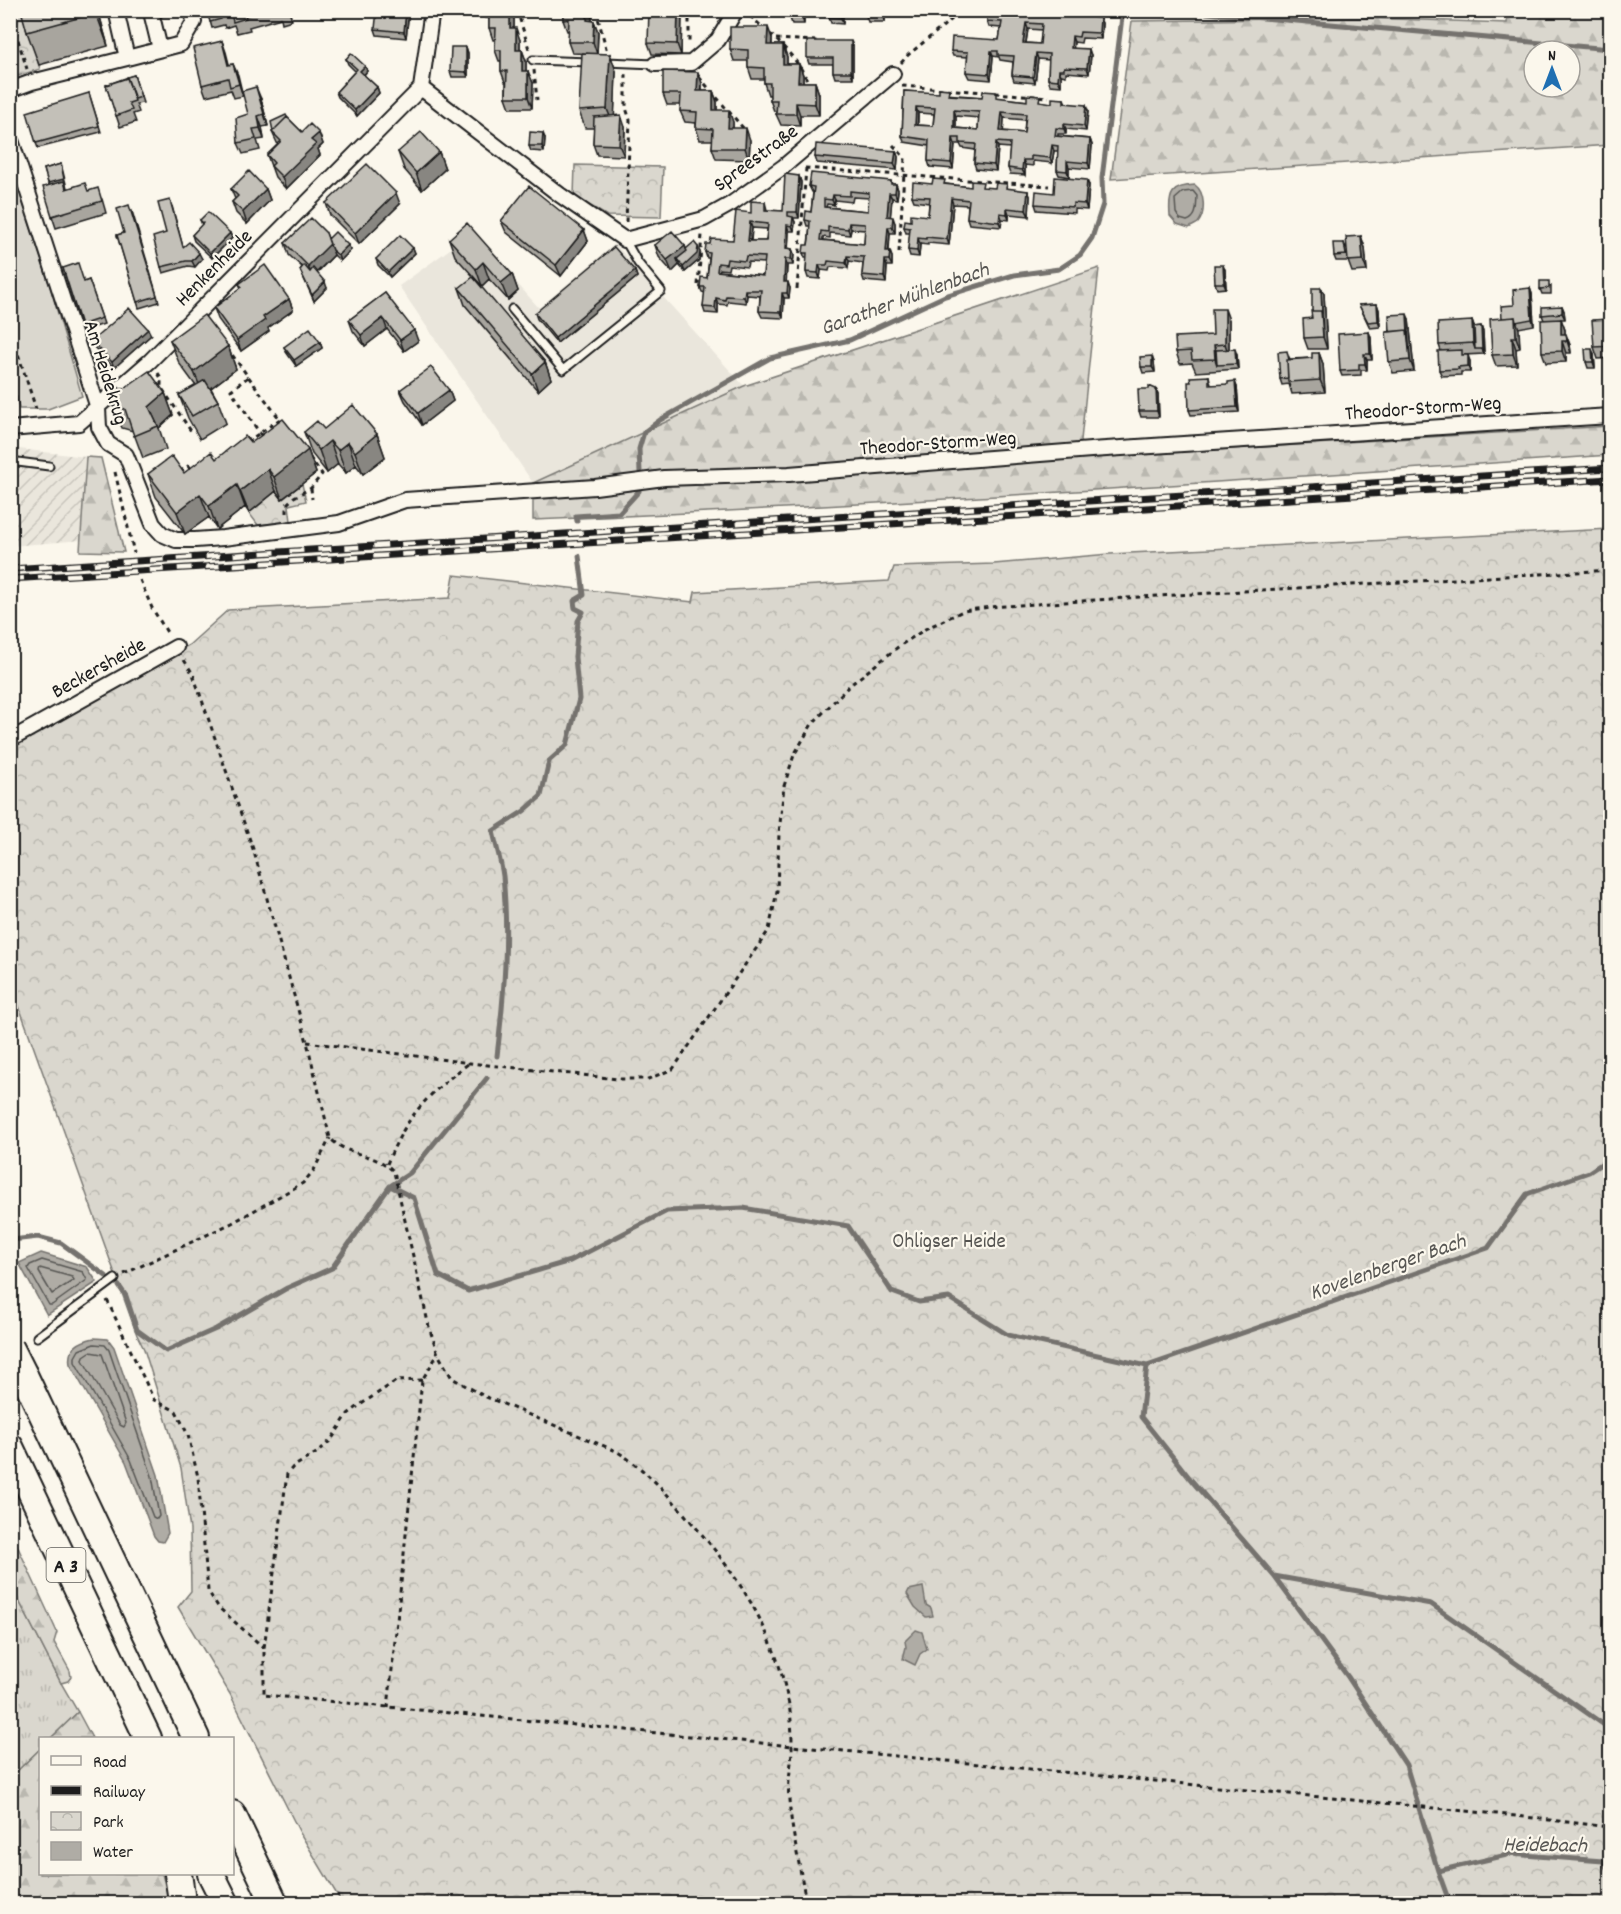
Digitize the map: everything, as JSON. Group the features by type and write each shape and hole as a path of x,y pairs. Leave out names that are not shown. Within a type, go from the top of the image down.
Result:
{"highway":[{"name":"A 3","path":"10,1347 196,1737"},
{"name":"A 3","path":"10,1447 148,1737"},
{"path":"121,1683 142,1737"},
{"path":"238,1826 274,1904"},
{"path":"238,1826 289,1904"},
{"path":"212,1875 226,1904"}],"street":[{"path":"116,10 128,58"},
{"path":"157,10 151,12 160,49"},
{"path":"10,90 32,82 181,44 194,22 192,10"},
{"path":"432,10 421,88 560,195 625,240"},
{"path":"655,64 691,63 742,13"},
{"name":"Spreestraße","path":"625,240 704,219 731,204 897,80"},
{"name":"Henkenheide","path":"10,429 80,423 150,361 421,88"},
{"name":"Am Heidekrug","path":"10,136 98,408 99,427 108,444 126,455 153,524 162,534 177,540 273,531"},
{"name":"Theodor-Storm-Weg","path":"273,531 339,523 405,500 595,488 664,478 789,474 1091,450 1611,416"},
{"name":"Beckersheide","path":"10,740 176,647"}],"lane":[{"path":"533,60 655,64"},
{"path":"512,309 563,370 662,291 638,262 625,240"},
{"path":"10,461 49,466"},
{"path":"37,1336 115,1279"}],"path":[{"path":"597,10 610,62"},
{"path":"689,10 689,54"},
{"path":"963,10 908,55 897,80 1049,97"},
{"path":"742,13 776,39 805,73 810,87"},
{"path":"10,14 32,82"},
{"path":"776,39 818,41"},
{"path":"625,240 630,120 626,108 626,63"},
{"path":"696,74 745,130"},
{"path":"893,145 905,158 899,252"},
{"path":"783,166 1049,186"},
{"path":"797,289 806,168"},
{"path":"698,285 704,219"},
{"path":"10,329 36,409"},
{"path":"228,348 287,428"},
{"path":"150,361 161,378 161,387 191,431 195,430"},
{"path":"248,377 231,390 264,441"},
{"path":"242,446 280,419"},
{"path":"108,444 134,553"},
{"path":"287,513 287,504 294,497 311,488 322,474 308,456"},
{"path":"179,473 188,466 195,474"},
{"path":"311,488 312,499"},
{"path":"307,1042 470,1063 628,1079 648,1079 673,1069 769,930 777,891 779,833 784,786 794,755 812,723 849,686 898,647 925,629 963,611 990,607 1152,596 1611,570"},
{"path":"140,580 152,609 176,647"},
{"path":"193,674 254,852 307,1042 330,1138 342,1148 387,1164 394,1172 429,1327 438,1354 452,1378 484,1396 616,1451 634,1462 658,1484 733,1573 762,1620 776,1652 788,1698 792,1746 789,1799 806,1904"},
{"path":"387,1164 395,1143 416,1110 445,1082 470,1063"},
{"path":"115,1279 232,1223 303,1183 314,1170 330,1138"},
{"path":"102,1290 154,1400 176,1411 188,1435 198,1478 208,1591 219,1608 264,1648"},
{"path":"388,1708 422,1380 438,1354"},
{"path":"422,1380 396,1381 360,1405 348,1414 331,1440 318,1452 287,1473 264,1648 264,1695 1386,1803 1611,1827"}],"shaded area":[{"path":"472,233 539,308 615,244 744,386 533,483 399,286"},
{"path":"11,448 86,457 82,540 11,546"}],"green space":[{"path":"11,11 23,11 40,69 11,78"},
{"path":"1508,11 1610,11 1610,145 1111,179 1132,21 1367,18 1507,23"},
{"path":"575,165 663,167 661,217 607,216 574,196"},
{"path":"11,166 50,286 82,396 48,409 19,409 17,397 11,399"},
{"path":"1099,268 1081,440 1082,458 1610,426 1610,455 1207,483 533,520 533,483 744,386"},
{"path":"86,457 101,458 124,552 80,551"},
{"path":"302,484 306,501 289,505 291,521 258,525 249,513 276,491 283,499"},
{"name":"Ohligser Heide","path":"1610,529 1610,1903 342,1903 300,1833 230,1694 178,1607 191,1591 190,1529 181,1468 144,1349 11,984 11,746 189,645 228,610 450,598 454,575 693,602 695,592 889,581 894,567 994,564 1110,554"},
{"path":"10,1530 57,1632 54,1642 70,1671 71,1677 68,1681 61,1683 11,1585"},
{"path":"11,1585 78,1712 52,1737 39,1737 39,1750 11,1777"},
{"path":"78,1712 91,1737 52,1737"},
{"path":"39,1750 39,1875 162,1875 170,1903 11,1903 11,1777"}],"water":[{"path":"1195,185 1201,192 1203,208 1201,219 1189,228 1177,224 1170,216 1170,202 1176,189"},
{"path":"41,1253 87,1267 97,1282 47,1315 19,1263"},
{"path":"94,1338 108,1339 114,1347 158,1475 168,1533 163,1542 158,1541 154,1536 126,1462 70,1364 71,1354 76,1346"},
{"path":"923,1587 926,1605 931,1608 933,1616 926,1617 915,1607 907,1594 909,1590"},
{"path":"916,1630 922,1632 927,1649 920,1654 915,1665 903,1659 905,1641"}],"building":[{"path":"35,10 95,10 96,13 27,32 22,14"},
{"path":"207,10 219,10 221,19 210,22"},
{"path":"219,10 264,10 233,22 231,13 221,16"},
{"path":"377,10 406,10 404,32 375,29"},
{"path":"489,10 510,10 510,28 516,28 516,50 522,50 522,71 528,71 528,97 506,97 507,71 501,71 501,50 495,50 496,28 489,28"},
{"path":"563,10 587,10 587,20 594,21 593,42 568,42 569,19 563,20"},
{"path":"649,10 678,10 677,44 648,43"},
{"path":"790,10 802,10 802,18 790,18"},
{"path":"829,10 841,10 841,18 829,17"},
{"path":"866,10 883,10 883,16 866,16"},
{"path":"988,10 1045,13 1045,10 1058,10 1058,13 1068,14 1069,10 1080,10 1080,16 1100,18 1099,33 1080,32 1079,37 1072,36 1071,48 1089,49 1087,68 1064,67 1064,70 1059,70 1058,80 1048,79 1049,54 1036,53 1033,77 1012,75 1014,56 998,55 998,51 991,51 989,74 966,72 968,52 951,51 952,37 999,40 1002,22 987,21","holes":["1026,23 1042,24 1040,44 1023,43"]},
{"path":"730,27 768,27 767,45 783,45 783,64 799,64 798,82 815,82 815,104 796,103 796,114 776,114 777,100 770,100 770,83 764,83 764,68 748,67 748,50 730,49"},
{"path":"222,41 228,65 233,64 239,84 230,87 228,78 202,85 193,48"},
{"path":"807,41 851,41 851,72 833,72 833,58 807,58"},
{"path":"451,47 466,47 466,72 450,71"},
{"path":"351,53 365,66 360,71 377,87 355,110 336,92 357,69 346,59"},
{"path":"582,53 610,54 607,109 579,111"},
{"path":"663,71 698,72 697,91 713,91 713,110 729,110 728,128 746,128 745,148 712,148 713,129 696,128 697,112 680,111 681,94 663,94"},
{"path":"134,75 141,97 135,99 127,77"},
{"path":"127,78 135,101 129,103 132,110 116,116 106,85"},
{"path":"256,87 264,114 258,116 260,128 253,129 256,139 238,143 236,118 248,114 242,91"},
{"path":"939,88 949,89 948,95 982,97 983,91 996,92 996,97 1027,101 1027,95 1040,96 1039,101 1052,103 1052,98 1064,99 1064,103 1086,105 1084,126 1064,124 1064,129 1056,128 1055,136 1090,139 1088,163 1067,161 1067,171 1057,170 1058,146 1052,145 1050,158 1031,156 1031,160 1023,160 1022,170 1008,168 1010,143 996,142 994,165 974,163 976,144 960,143 960,138 953,138 951,163 928,161 929,140 902,136 904,91 939,93","holes":["916,107 935,108 933,126 915,125","954,110 979,112 978,130 954,128","1002,112 1026,114 1024,133 1000,131"]},
{"path":"89,93 99,126 36,143 27,112"},
{"path":"286,115 287,117 273,131 271,122"},
{"path":"621,115 619,145 593,144 594,117"},
{"path":"287,117 302,132 310,124 319,133 311,140 316,144 282,177 271,166 274,163 267,155 281,141 272,132"},
{"path":"421,132 439,152 416,173 398,152"},
{"path":"530,132 543,133 542,146 529,146"},
{"path":"816,144 896,151 894,164 815,157"},
{"path":"61,164 64,179 48,183 44,169"},
{"path":"367,164 396,193 355,233 326,203"},
{"path":"249,171 266,189 243,212 232,202 238,196 231,189"},
{"path":"811,173 891,181 891,184 896,184 895,193 889,193 887,216 893,217 892,227 888,227 886,251 890,251 889,260 885,260 884,277 862,275 864,257 847,256 846,263 828,261 827,265 819,265 818,273 806,272 807,253 803,253 804,245 808,245 810,221 805,220 806,211 811,212 814,187 809,186","holes":["850,191 869,193 868,211 824,207 824,199 832,200 833,195 850,196","849,223 865,224 864,244 820,240 821,231 828,232 828,227 848,229"]},
{"path":"785,174 799,176 797,212 788,212 788,216 793,217 792,226 787,225 786,248 792,249 791,259 785,259 784,282 788,282 787,293 782,293 781,312 759,311 761,290 745,290 744,297 726,296 725,300 716,298 715,308 703,307 705,287 700,287 701,277 707,278 710,253 705,252 706,244 710,244 711,239 733,240 736,211 751,213 751,201 765,202 765,210 783,211","holes":["750,222 768,224 766,241 748,241","746,256 765,257 763,276 717,271 718,263 726,264 727,259 745,261"]},
{"path":"1055,177 1087,180 1085,204 1073,203 1073,207 1035,204 1036,191 1054,193"},
{"path":"933,179 945,180 944,184 971,187 971,181 983,182 982,187 995,188 996,183 1007,184 1006,188 1028,191 1026,210 1007,208 1007,214 1000,213 999,222 967,218 969,200 951,198 947,239 918,238 917,251 908,250 910,228 904,227 905,220 911,221 911,214 928,216 930,197 912,196 913,182 932,184"},
{"path":"64,181 66,189 85,183 88,191 98,188 102,201 52,216 43,187"},
{"path":"529,186 584,230 556,265 501,221"},
{"path":"170,200 183,247 189,242 199,253 192,261 161,267 153,237 166,233 158,203"},
{"path":"129,205 157,296 137,302 117,235 124,233 117,209"},
{"path":"208,212 230,233 210,253 192,235 203,223 200,220"},
{"path":"311,218 326,233 330,244 308,266 285,243"},
{"path":"467,223 512,274 501,283 483,262 476,269 449,239"},
{"path":"672,231 685,246 667,260 655,245"},
{"path":"335,232 348,245 338,255 332,250 328,239"},
{"path":"400,235 413,248 388,272 376,259"},
{"path":"1361,236 1363,260 1348,261 1346,237"},
{"path":"694,242 698,247 697,254 683,267 677,259"},
{"path":"1333,243 1344,243 1346,255 1334,256"},
{"path":"614,247 635,271 555,338 535,313"},
{"path":"78,263 84,282 89,280 102,318 81,325 63,268"},
{"path":"265,265 289,299 263,317 265,320 237,340 214,308 242,287 239,284"},
{"path":"304,265 310,272 313,268 325,282 312,295 300,270"},
{"path":"1214,265 1223,265 1224,283 1215,283"},
{"path":"473,277 545,362 532,374 459,288"},
{"path":"1540,281 1549,281 1549,288 1540,289"},
{"path":"1312,288 1321,288 1322,314 1321,311 1312,311"},
{"path":"1530,288 1532,319 1516,322 1515,317 1502,318 1501,306 1514,305 1513,290"},
{"path":"385,293 414,330 400,340 383,318 361,335 349,320"},
{"path":"1377,304 1378,321 1368,322 1359,305"},
{"path":"1562,306 1562,313 1542,315 1542,307"},
{"path":"129,308 148,329 112,362 92,341"},
{"path":"1212,309 1225,309 1225,344 1214,345 1215,359 1192,360 1191,351 1176,352 1175,337 1213,335"},
{"path":"1311,311 1321,311 1323,337 1304,338 1303,319 1312,318"},
{"path":"1407,314 1408,333 1407,330 1390,332 1389,315"},
{"path":"204,315 228,346 194,372 170,340"},
{"path":"1515,317 1516,337 1512,337 1513,354 1492,355 1490,319"},
{"path":"1561,319 1561,334 1566,334 1567,341 1562,341 1562,351 1542,352 1541,320"},
{"path":"1611,319 1611,346 1594,347 1592,320"},
{"path":"1472,321 1473,343 1439,345 1438,323"},
{"path":"1481,326 1482,349 1475,349 1474,327"},
{"path":"310,328 320,342 294,360 284,347"},
{"path":"1407,330 1410,360 1389,362 1386,332"},
{"path":"1369,332 1370,354 1364,354 1365,364 1359,364 1359,370 1340,371 1338,334"},
{"path":"1235,349 1236,364 1217,365 1216,350"},
{"path":"1585,349 1592,349 1593,362 1586,362"},
{"path":"1462,350 1462,355 1468,355 1468,366 1439,370 1438,351"},
{"path":"1287,351 1288,378 1280,379 1278,352"},
{"path":"1312,353 1319,353 1320,380 1288,382 1287,360 1312,358"},
{"path":"1152,356 1152,367 1141,367 1140,357"},
{"path":"431,367 449,390 418,413 400,390"},
{"path":"149,371 165,393 149,407 158,426 134,436 125,409 113,405 119,387 123,389"},
{"path":"1209,376 1209,385 1228,384 1228,382 1235,381 1237,407 1189,410 1188,382 1191,382 1190,377"},
{"path":"205,380 218,401 192,416 179,395"},
{"path":"1149,386 1156,389 1157,411 1139,411 1138,389 1149,389"},
{"path":"353,405 377,434 355,452 348,442 338,450 330,441 319,450 304,432 317,421 324,429"},
{"path":"283,419 308,450 274,477 268,469 240,491 237,485 209,506 200,494 177,512 148,474 172,456 184,473 211,452 216,459 245,436 251,443"}],"waterway":[{"name":"Garather Mühlenbach","path":"640,472 639,449 644,432 660,420 770,358 850,340 945,296 1014,275 1059,269 1080,255 1092,238 1103,204 1102,178 1122,17 1138,10"},
{"name":"Garather Mühlenbach","path":"1173,10 1610,49"},
{"name":"Garather Mühlenbach","path":"577,521 576,516 619,513 639,491"},
{"name":"Garather Mühlenbach","path":"497,1056 504,989 506,921 503,876 493,831 524,811 541,796 549,761 567,745 579,699 575,657 578,621 583,612 575,608 574,601 584,595 579,556"},
{"name":"Garather Mühlenbach","path":"119,1286 126,1296 137,1330 166,1351 216,1329 287,1288 332,1268 390,1186 410,1173 487,1078"},
{"name":"Kovelenberger Bach","path":"1147,1366 1488,1248 1527,1194 1589,1172 1610,1158"},
{"path":"390,1186 414,1198 438,1275 468,1291 570,1261 667,1211 743,1208 848,1226 892,1292 919,1302 949,1298 1008,1335 1147,1366 1141,1417 1192,1481 1274,1576 1348,1677 1406,1765 1450,1904"},
{"name":"Garather Mühlenbach","path":"12,1240 38,1237 61,1243 106,1276"},
{"path":"1274,1576 1431,1604 1610,1729"},
{"name":"Heidebach","path":"1438,1871 1511,1854 1603,1861 1610,1873"}],"railway":[{"path":"10,569 1610,468"},
{"path":"10,579 1610,479"}]}
